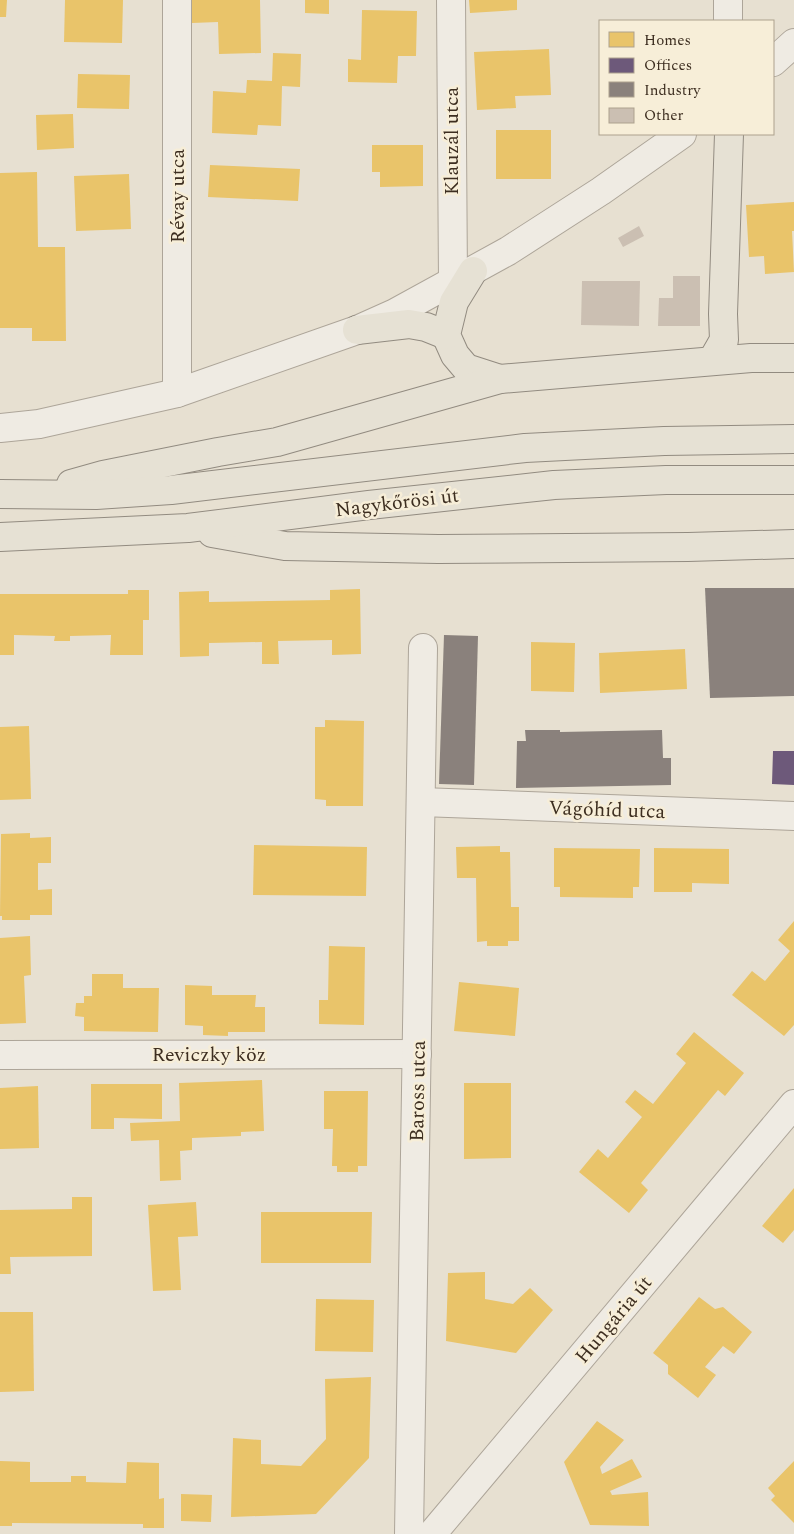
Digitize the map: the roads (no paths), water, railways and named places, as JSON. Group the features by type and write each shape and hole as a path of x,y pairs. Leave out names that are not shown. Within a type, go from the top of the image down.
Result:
{"main road":[{"path":"712,362 724,340 723,314 729,135"},
{"path":"463,276 446,335 455,355 466,368 500,379"},
{"path":"357,330 409,324 426,327 446,335"},
{"path":"31,494 103,475 278,442 500,379 751,358 794,358"},
{"name":"Nagykőrösi út","path":"0,494 96,495 171,490 525,448 664,441 794,439"},
{"name":"Nagykőrösi út","path":"0,537 188,528 359,506 554,485 666,480 794,480"},
{"path":"188,528 284,546 447,548 688,547 794,544"}],"street":[{"name":"Révay utca","path":"177,0 177,393"},
{"name":"Klauzál utca","path":"451,0 463,276"},
{"path":"728,0 728,20"},
{"path":"774,61 794,43"},
{"path":"0,428 39,424 177,393 357,330 395,313 463,276 557,220 681,135"},
{"name":"Baross utca","path":"409,1534 423,648"},
{"name":"Vágóhíd utca","path":"421,802 794,816"},
{"name":"Reviczky köz","path":"0,1055 417,1054"},
{"name":"Hungária út","path":"432,1534 794,1104"}]}
